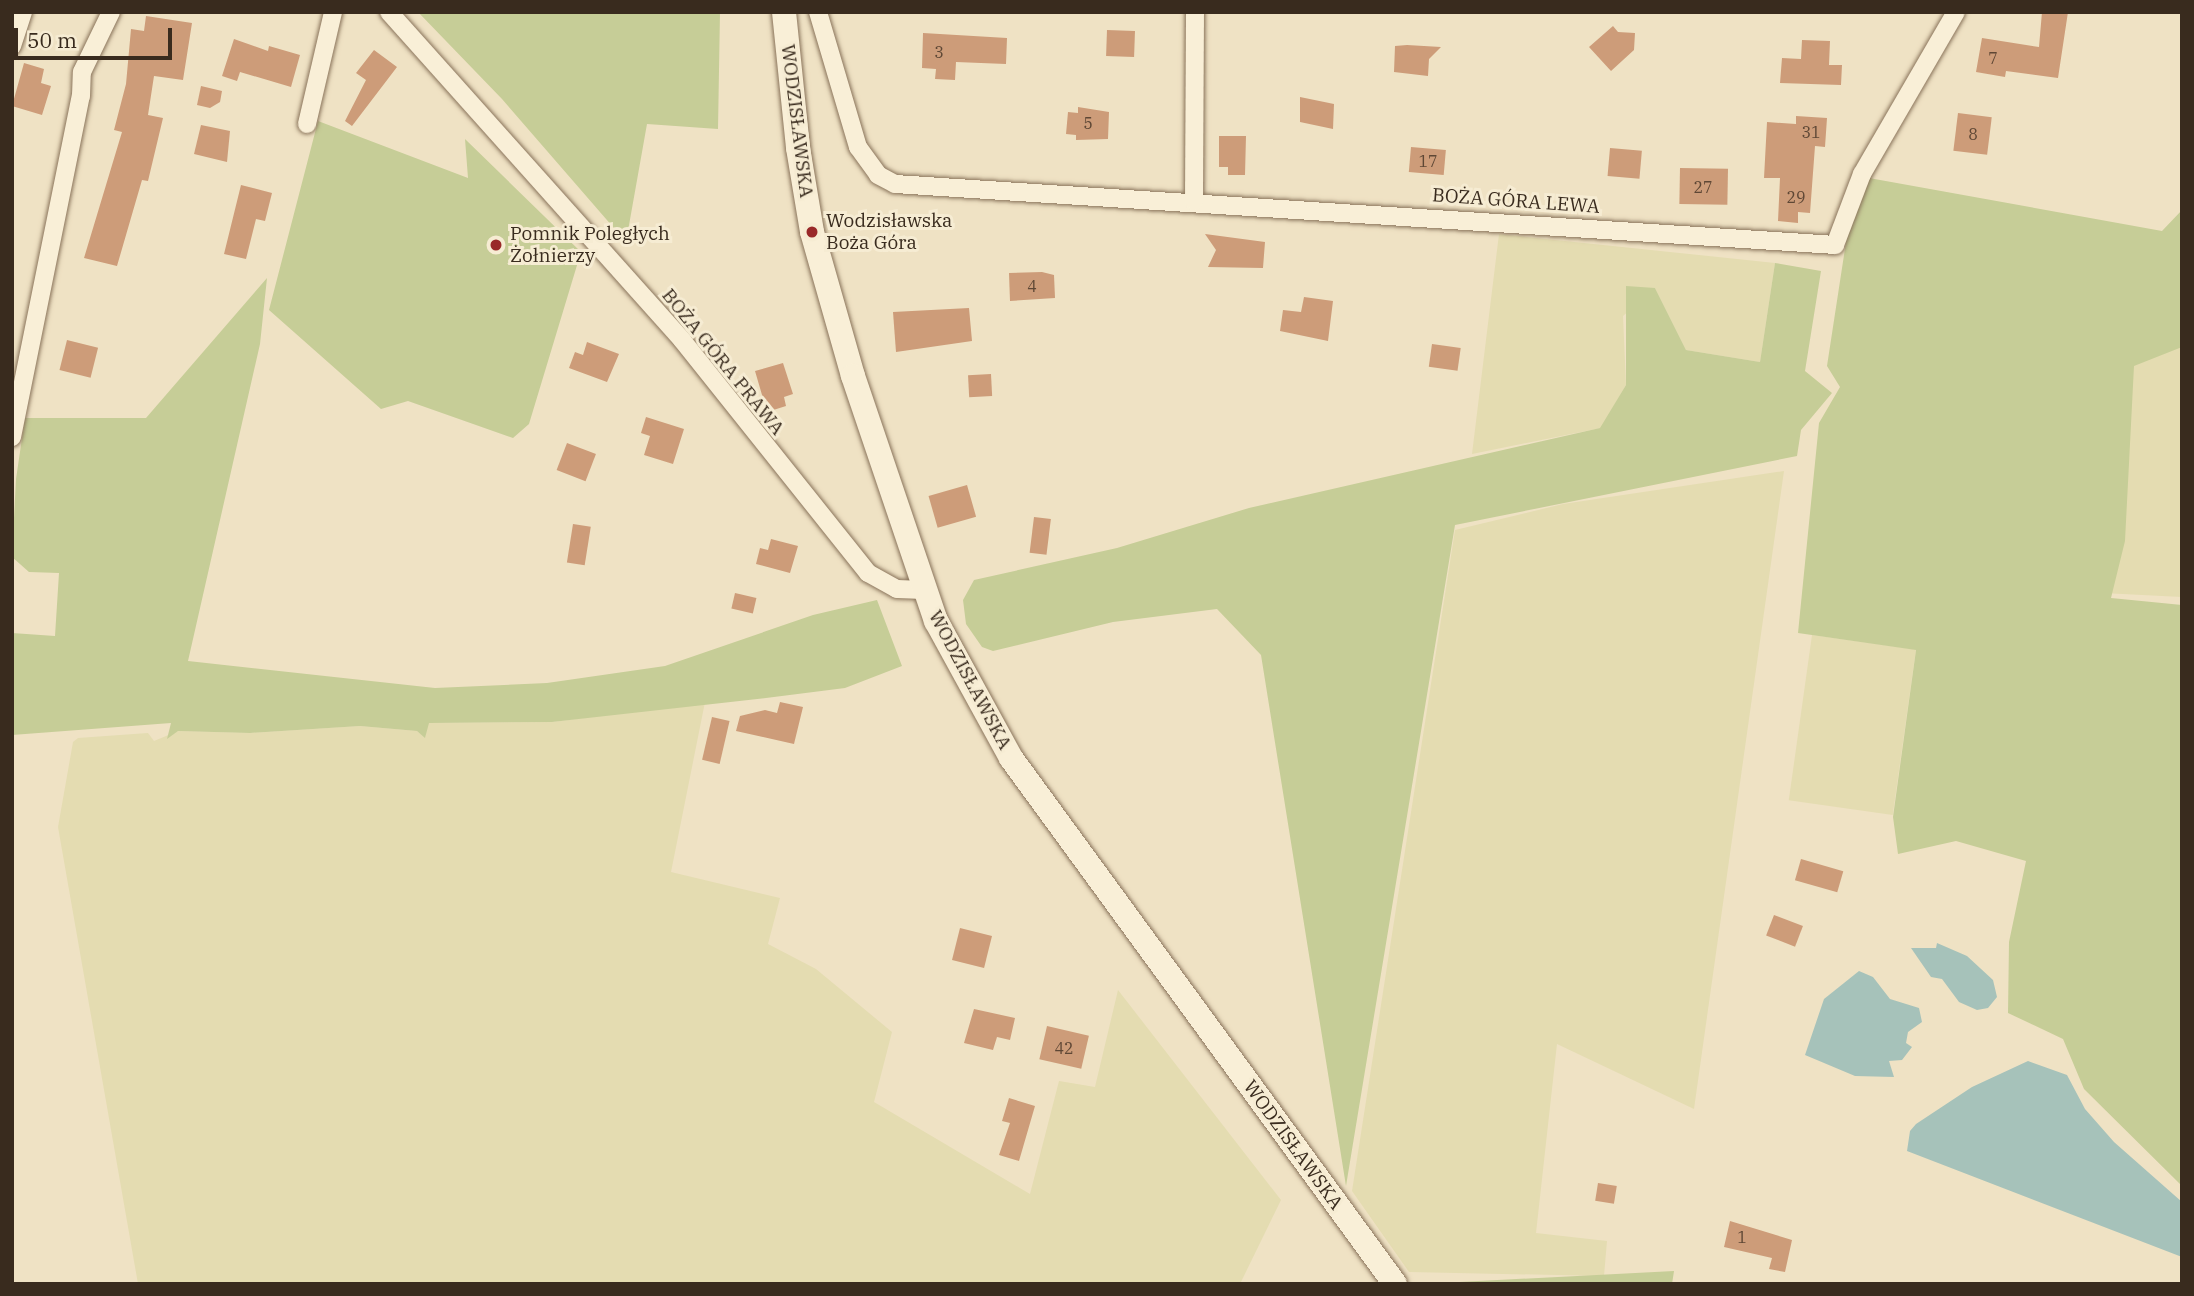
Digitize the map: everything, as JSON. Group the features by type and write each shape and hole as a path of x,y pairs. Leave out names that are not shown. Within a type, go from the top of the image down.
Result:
{"main road":[{"name":"WODZISŁAWSKA","path":"785,12 798,148 812,232 853,376 924,590 979,706 1011,758 1395,1284"}],"street":[{"path":"12,46 23,12"},
{"path":"12,437 82,96 82,72 111,12"},
{"path":"307,124 333,12"},
{"name":"BOŻA GÓRA PRAWA","path":"388,12 682,340 868,573 897,589 924,590"},
{"name":"BOŻA GÓRA LEWA","path":"818,12 858,147 878,175 895,184 1194,201 1835,245 1862,173 1956,12"},
{"path":"1194,201 1195,12"}],"shaded area":[{"path":"1499,234 1775,263 1760,362 1686,350 1655,288 1623,316 1626,385 1601,428 1472,454"},
{"path":"2182,340 2182,597 2103,593 2120,372"},
{"path":"1784,471 1694,1109 1557,1044 1536,1233 1607,1241 1604,1276 1409,1272 1352,1191 1455,530 1563,504"},
{"path":"1812,635 1916,650 1893,815 1789,800"},
{"path":"705,702 671,872 780,898 768,944 816,969 892,1032 874,1102 1030,1194 1059,1081 1095,1087 1118,990 1281,1200 1240,1284 138,1284 58,827 73,742 78,738 148,733 154,741 178,731 250,733 360,726 417,731 425,737 428,723 553,722"}],"green space":[{"path":"418,12 720,12 718,129 647,124 626,242 502,99"},
{"path":"318,121 468,178 465,139 581,252 529,424 513,438 408,401 381,409 269,310"},
{"path":"1869,178 2162,231 2182,210 2182,347 2134,366 2125,541 2111,598 2182,605 2182,1186 2084,1089 2063,1039 2008,1013 2009,942 2026,861 1956,841 1898,854 1893,817 1916,650 1798,633 1819,423 1840,387 1827,366 1848,229"},
{"path":"1775,263 1821,271 1805,371 1832,393 1801,430 1797,456 1455,525 1346,1186 1261,655 1217,609 1113,622 993,651 982,647 966,624 963,600 974,580 1117,548 1249,508 1600,428 1626,385 1626,286 1655,288 1686,350 1760,362"},
{"path":"267,278 260,344 188,661 435,688 547,683 665,666 813,615 877,600 902,666 845,688 766,698 552,722 429,723 425,738 417,731 360,726 250,733 178,731 167,739 171,723 12,735 12,633 55,636 59,573 29,572 12,557 16,479 25,418 146,418"},
{"path":"1674,1271 1672,1284 1421,1284"}],"water":[{"path":"1937,943 1967,956 1993,980 1997,997 1988,1008 1977,1010 1959,1002 1942,979 1931,977 1911,948 1936,948"},
{"path":"1859,971 1873,977 1890,999 1919,1008 1922,1022 1908,1032 1906,1043 1912,1047 1902,1060 1889,1061 1894,1077 1855,1076 1805,1055 1824,999"},
{"path":"2028,1061 2067,1075 2085,1109 2114,1142 2182,1202 2182,1257 1907,1151 1910,1131 1916,1124 1972,1087"}],"building":[{"path":"2042,12 2068,12 2058,78 2006,71 2005,77 1976,72 1982,38 2039,47"},
{"path":"146,16 192,23 183,80 154,76 148,115 163,118 148,181 142,180 117,266 84,258 122,132 114,130 126,84 131,29 144,31"},
{"path":"1613,26 1618,32 1635,33 1634,50 1611,71 1589,47"},
{"path":"1107,30 1135,31 1134,57 1106,56"},
{"path":"923,33 1007,38 1006,64 956,62 955,80 935,79 936,69 922,68"},
{"path":"234,39 268,51 269,46 300,55 291,87 240,72 237,81 222,76"},
{"path":"1802,40 1830,41 1829,65 1842,65 1841,85 1780,83 1782,58 1801,59"},
{"path":"1395,46 1441,47 1429,59 1428,76 1394,72"},
{"path":"374,50 397,67 352,126 345,121 366,80 356,73"},
{"path":"24,63 44,69 41,83 51,86 42,115 12,106"},
{"path":"201,86 222,91 220,102 210,108 197,105"},
{"path":"1300,97 1334,104 1333,129 1300,122"},
{"path":"1078,107 1109,112 1108,139 1076,140 1076,135 1066,134 1068,112 1078,113"},
{"path":"1958,113 1992,117 1987,155 1953,151"},
{"path":"1796,116 1827,118 1825,147 1815,146 1810,213 1798,212 1798,223 1778,221 1780,178 1764,178 1767,122 1796,124"},
{"path":"201,125 230,131 227,162 194,154"},
{"path":"1219,136 1246,136 1245,175 1228,175 1228,167 1219,167"},
{"path":"1411,147 1446,150 1444,175 1409,172"},
{"path":"1610,148 1642,151 1639,179 1608,176"},
{"path":"1680,168 1728,169 1727,205 1679,204"},
{"path":"241,185 272,193 265,221 256,219 246,259 224,254"},
{"path":"1205,234 1265,242 1263,268 1208,267 1216,250"},
{"path":"1042,272 1054,275 1055,298 1010,301 1009,273"},
{"path":"1304,297 1333,301 1328,341 1280,331 1283,310 1301,312"},
{"path":"969,308 972,341 896,352 893,312"},
{"path":"67,340 98,348 91,378 60,370"},
{"path":"587,342 619,354 607,382 569,368 575,352 583,355"},
{"path":"1432,344 1461,348 1458,371 1429,367"},
{"path":"783,363 793,394 784,397 786,406 767,412 755,371"},
{"path":"991,374 992,396 969,397 968,375"},
{"path":"646,417 684,429 673,464 644,455 650,436 641,433"},
{"path":"567,443 596,454 586,481 557,470"},
{"path":"967,485 976,517 938,528 929,496"},
{"path":"1034,517 1051,519 1046,555 1030,553"},
{"path":"573,524 591,527 585,565 567,563"},
{"path":"771,539 798,546 790,573 756,564 760,548 768,550"},
{"path":"735,593 756,598 753,614 731,609"},
{"path":"780,702 803,707 794,744 736,731 740,716 765,710 777,713"},
{"path":"712,717 730,721 720,764 702,760"},
{"path":"1801,859 1843,871 1837,892 1795,880"},
{"path":"1774,915 1803,926 1795,947 1766,936"},
{"path":"960,928 992,936 984,968 952,960"},
{"path":"974,1009 1015,1018 1010,1040 997,1037 993,1050 964,1043"},
{"path":"1047,1026 1089,1036 1081,1069 1039,1059"},
{"path":"1009,1098 1035,1106 1019,1161 999,1155 1010,1123 1002,1121"},
{"path":"1598,1183 1617,1186 1614,1204 1595,1201"},
{"path":"1730,1221 1792,1240 1785,1272 1769,1269 1772,1258 1724,1247"}],"place":[{"name":"Wodzisławska Boża Góra","path":"812,232"},
{"name":"Pomnik Poległych Żołnierzy","path":"496,245"}]}
